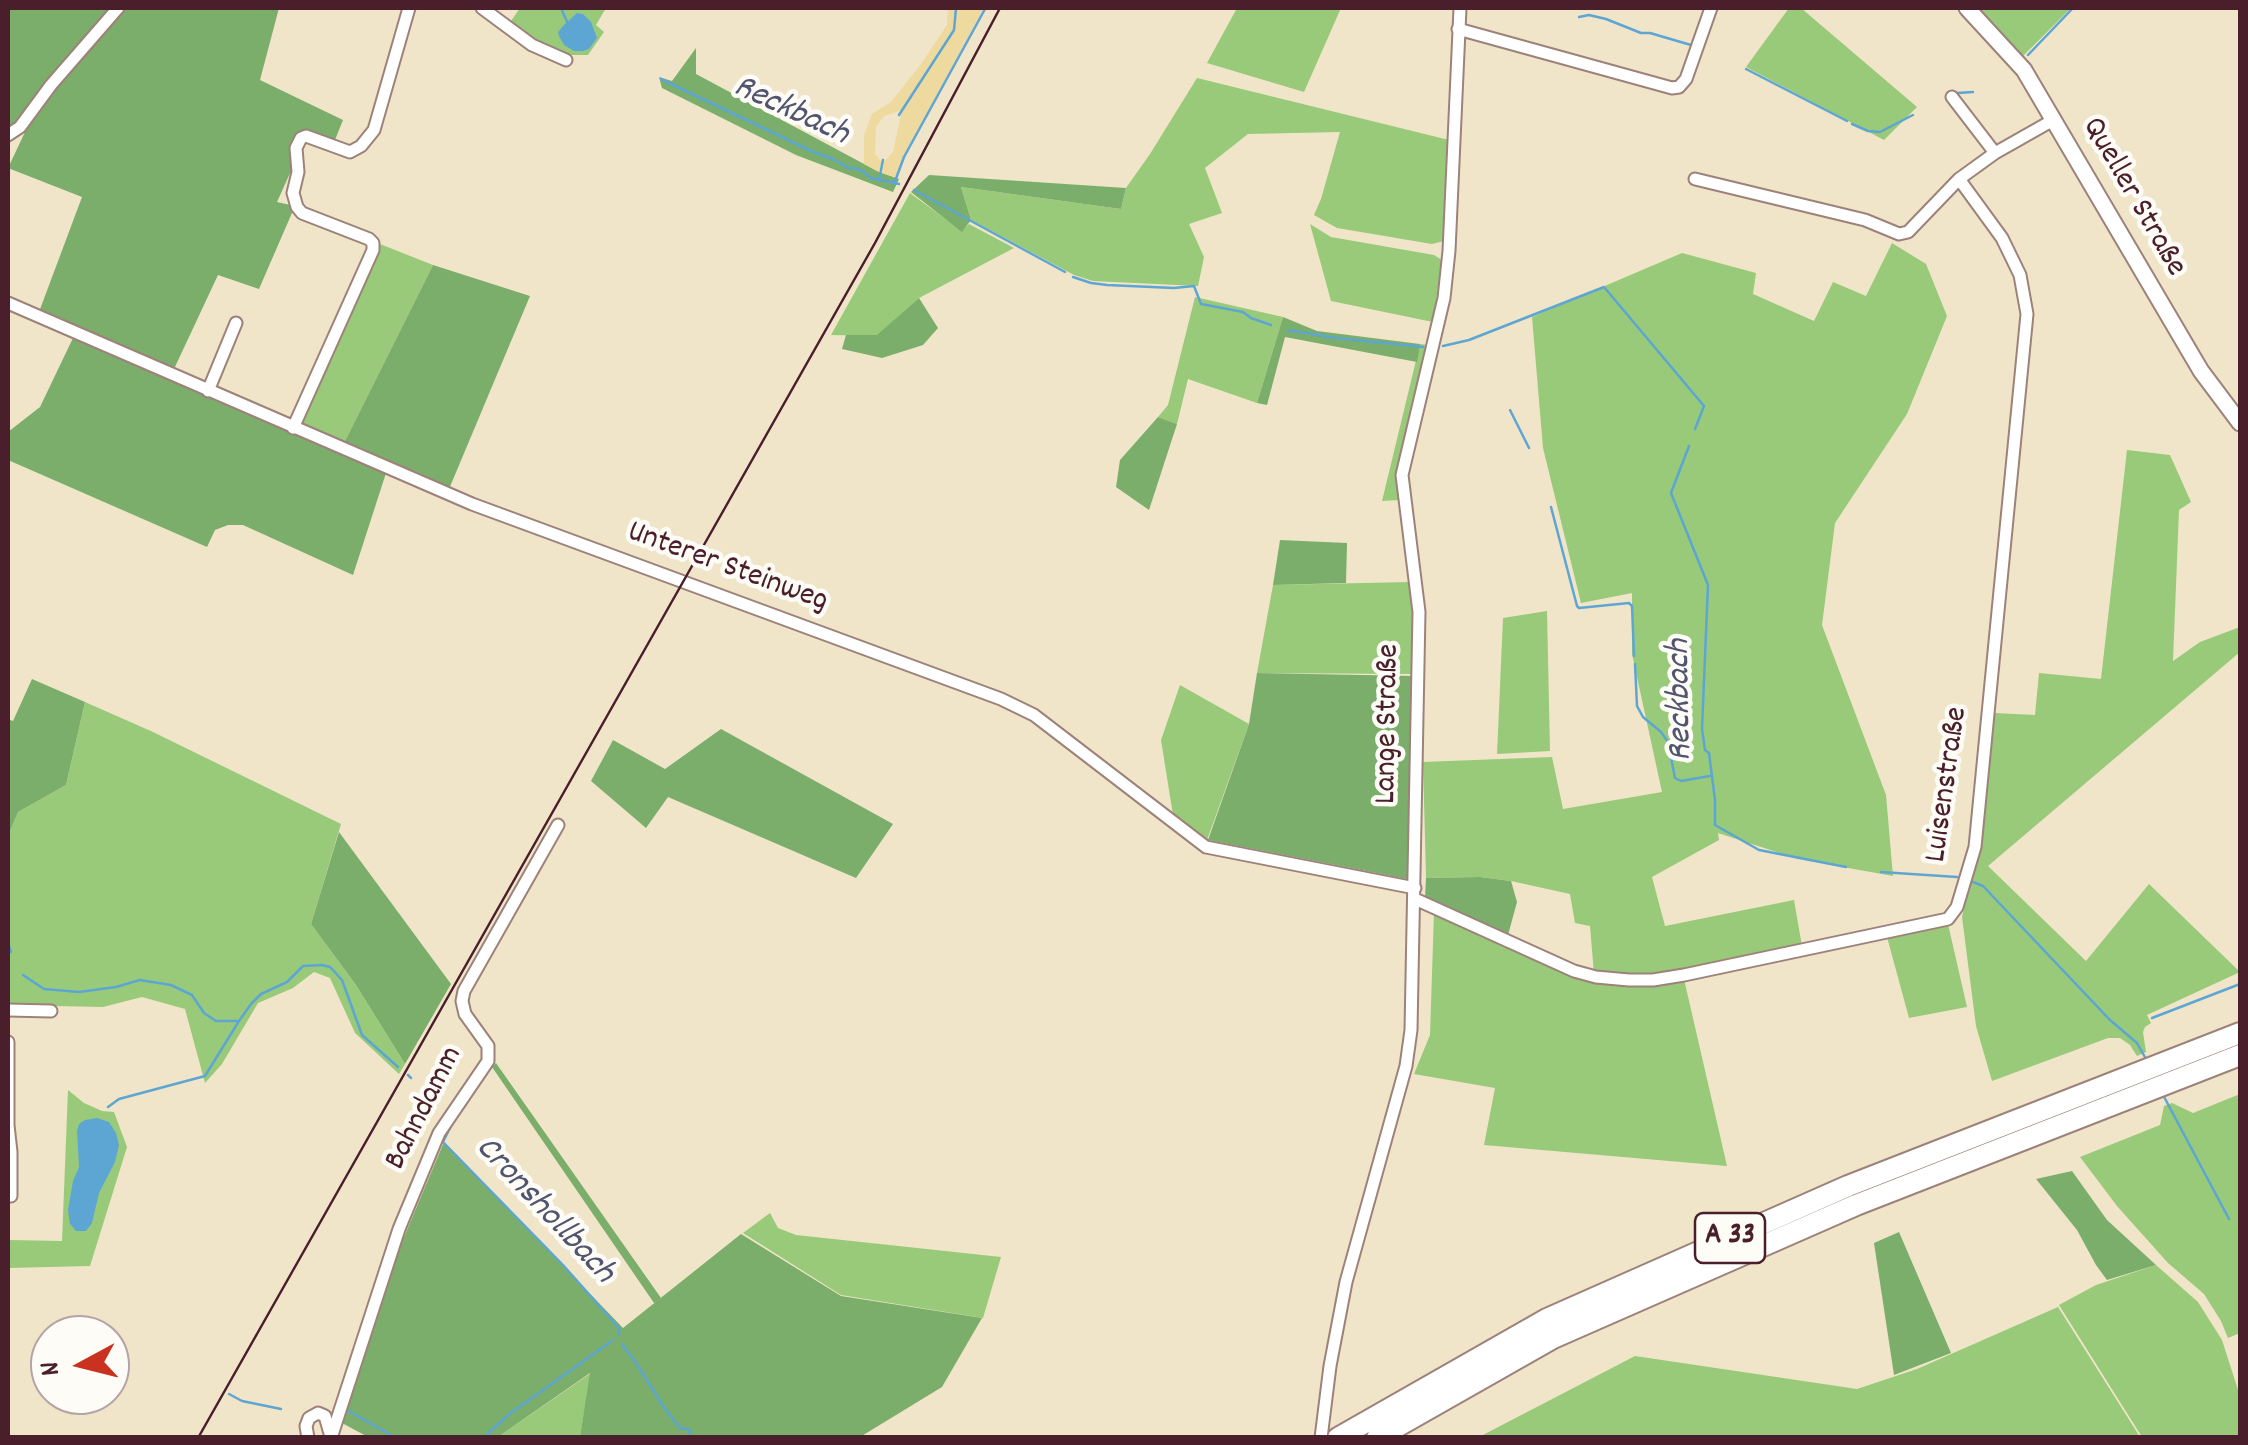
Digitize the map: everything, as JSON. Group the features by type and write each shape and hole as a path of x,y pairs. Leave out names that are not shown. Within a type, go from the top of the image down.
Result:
{"highway":[{"name":"A 33","path":"2165,1074 2240,1033"},
{"name":"A 33","path":"1338,1438 1547,1319 1848,1186 2165,1074 2240,1055"},
{"name":"A 33","path":"1378,1438 1553,1338 2143,1082"}],"street":[{"path":"8,135 20,128 51,85 118,8"},
{"path":"293,428 373,250 369,238 297,207 296,148 300,138 306,136 354,152 374,130 409,8"},
{"path":"482,8 532,45 566,60"},
{"name":"Lange Straße","path":"1320,1438 1346,1282 1406,1066 1412,1030 1419,612 1402,475 1444,298 1460,8"},
{"path":"1458,29 1672,88 1686,79 1708,8"},
{"name":"Queller Straße","path":"1967,8 2024,70 2200,372 2240,423"},
{"path":"1952,97 1995,153"},
{"path":"1694,179 1866,220 1899,234 1908,232 1959,179 2055,119"},
{"name":"Luisenstraße","path":"1415,893 1574,971 1629,980 1654,980 1948,920 1957,907 1975,848 2027,314 2020,275 2002,238 1959,179"},
{"name":"Unterer Steinweg","path":"8,303 472,504 1001,698 1034,715 1206,847 1415,893"},
{"path":"208,391 236,323"},
{"name":"Bahndamm","path":"331,1437 399,1229 439,1133 488,1061 488,1046 464,1014 464,991 558,825"},
{"path":"8,1010 51,1011"},
{"path":"8,1042 12,1152 8,1196"},
{"name":"Bahndamm","path":"308,1438 309,1418 318,1413 325,1416 331,1437"}],"green space":[{"path":"8,8 279,8 260,80 343,120 335,140 309,131 277,202 295,206 259,289 218,275 174,369 39,312 82,197 8,168 25,132 15,125 8,130"},
{"path":"520,8 606,8 596,25 604,32 588,55 571,55 544,46 509,24"},
{"path":"1237,8 1341,8 1304,92 1207,63"},
{"path":"1789,8 1801,8 1917,107 1884,140 1746,67"},
{"path":"1979,8 2071,8 2023,56"},
{"path":"696,48 696,74 899,179 893,192 796,155 662,88 659,77 672,81"},
{"path":"1197,78 1449,140 1444,241 1432,244 1337,228 1314,215 1340,132 1248,134 1205,168 1222,213 1189,224 1204,257 1198,286 1093,281 1074,275 971,220 961,187 1121,209 1126,188"},
{"path":"929,175 1126,188 1121,209 961,187 971,220 962,232 911,192"},
{"path":"910,193 962,231 969,224 1014,248 919,298 877,336 831,335"},
{"path":"1310,224 1331,237 1434,255 1442,260 1433,322 1331,301"},
{"path":"1892,243 1926,264 1947,316 1907,414 1835,523 1822,625 1886,795 1893,876 1798,859 1718,833 1719,840 1652,877 1665,926 1794,900 1802,946 1654,977 1594,974 1590,926 1575,923 1570,894 1480,877 1426,878 1423,762 1552,757 1563,809 1662,792 1632,654 1632,593 1581,603 1543,448 1532,317 1682,253 1756,273 1753,294 1814,321 1833,282 1866,296"},
{"path":"380,244 433,265 343,445 300,426"},
{"path":"433,265 530,296 449,489 343,445"},
{"path":"1195,297 1283,317 1257,403 1188,379 1177,424 1158,417 1168,405"},
{"path":"919,298 938,328 923,345 882,358 842,349 846,335 877,335"},
{"path":"1283,317 1317,331 1420,344 1417,362 1285,337 1267,405 1257,403"},
{"path":"73,338 386,473 353,575 243,525 215,530 207,547 8,460 8,432 40,407"},
{"path":"1420,344 1428,345 1397,474 1399,500 1382,501"},
{"path":"1158,417 1177,424 1149,510 1116,487 1120,460"},
{"path":"2127,450 2170,455 2191,502 2179,510 2173,661 2200,642 2240,627 2240,652 1988,866 2086,961 2149,884 2240,972 2147,1015 2151,1023 2143,1032 2146,1052 2137,1056 2120,1038 2108,1038 1992,1081 1976,1026 1962,917 1978,851 1994,713 2035,715 2039,673 2101,679"},
{"path":"1280,540 1347,543 1346,583 1273,585"},
{"path":"1410,582 1415,610 1416,674 1257,673 1273,585"},
{"path":"1547,611 1550,751 1497,754 1503,618"},
{"path":"1257,673 1413,676 1407,879 1208,840 1249,724"},
{"path":"32,679 85,702 66,785 18,812 8,836 8,719 13,721"},
{"path":"1180,685 1249,724 1207,840 1173,815 1161,740"},
{"path":"85,702 341,824 311,924 356,985 405,1064 399,1074 355,1033 330,978 314,972 293,988 258,1003 222,1064 205,1083 185,1009 142,997 103,1007 8,1005 8,836 18,812 66,785"},
{"path":"721,729 893,824 856,878 668,797 646,828 591,781 613,740 665,769"},
{"path":"339,832 451,984 405,1064 356,985 311,924"},
{"path":"1426,878 1511,881 1517,902 1508,935 1425,898"},
{"path":"1434,912 1569,973 1684,979 1727,1166 1484,1145 1495,1088 1414,1074 1430,1035"},
{"path":"1948,924 1967,1007 1909,1018 1887,937"},
{"path":"496,1063 661,1298 654,1303 492,1067"},
{"path":"68,1090 84,1103 114,1112 127,1147 90,1266 8,1268 8,1240 62,1241"},
{"path":"2240,1094 2240,1333 2228,1338 2204,1294 2168,1263 2080,1157 2160,1125 2164,1106 2172,1103 2193,1113"},
{"path":"444,1142 623,1328 741,1234 841,1296 982,1318 942,1387 860,1437 580,1437 590,1373 498,1437 368,1437 342,1423 391,1268"},
{"path":"2072,1171 2107,1220 2156,1265 2107,1280 2077,1230 2036,1179"},
{"path":"770,1213 778,1228 796,1235 1001,1257 983,1318 841,1295 743,1233"},
{"path":"1899,1232 1951,1353 1894,1375 1874,1243"},
{"path":"2156,1265 2198,1302 2222,1340 2240,1396 2240,1437 2142,1437 2059,1305 2096,1285"},
{"path":"2058,1307 2140,1437 1479,1437 1635,1356 1857,1389 1917,1369"},
{"path":"591,1373 580,1437 498,1437"}],"sand":[{"path":"948,8 984,8 903,157 896,177 882,173 884,162 893,152 902,110 884,116 876,127 875,154 882,162 879,172 864,164 864,135 872,114 891,102 921,64 947,25"}],"water":[{"path":"577,13 591,22 597,38 583,51 564,45 558,32"},
{"path":"85,1120 109,1122 119,1145 99,1193 92,1223 86,1231 76,1231 70,1224 68,1210 79,1167 77,1131"}],"waterway":[{"name":"Reckbach","path":"561,8 568,24"},
{"path":"899,115 954,30 956,8"},
{"path":"2028,55 2073,8"},
{"path":"894,184 904,157 985,9"},
{"path":"1579,17 1606,19 1641,33 1691,45"},
{"path":"1746,69 1847,121"},
{"name":"Reckbach","path":"661,79 848,168 899,184"},
{"path":"1957,93 1973,92"},
{"path":"1852,124 1880,132 1913,115"},
{"path":"879,180 883,160"},
{"name":"Reckbach","path":"914,190 1065,272"},
{"name":"Reckbach","path":"1073,277 1107,285 1194,286 1201,304 1243,312 1271,325"},
{"name":"Reckbach","path":"1443,346 1469,340 1604,287 1704,406 1695,429"},
{"name":"Reckbach","path":"1288,330 1423,347"},
{"path":"1510,410 1529,448"},
{"name":"Reckbach","path":"1689,446 1671,493 1708,585 1702,729 1709,753 1715,825 1759,850 1846,867"},
{"path":"1551,507 1577,606 1629,603 1634,656"},
{"path":"1635,664 1637,706 1668,742 1675,778 1681,781 1710,776"},
{"name":"Reckbach","path":"1881,872 1957,877"},
{"name":"Reckbach","path":"1973,882 1983,886 2110,1020 2137,1043 2146,1059"},
{"name":"Cronshollbach","path":"8,943 11,952"},
{"name":"Cronshollbach","path":"23,975 44,989 79,992 140,980 171,985 192,995 204,1013 216,1021 239,1021 261,994 287,982 303,966 322,965 330,967 342,980 362,1035 398,1067"},
{"path":"2152,1018 2240,984"},
{"path":"108,1107 119,1099 205,1076 239,1021"},
{"name":"Cronshollbach","path":"408,1075 411,1078"},
{"name":"Reckbach","path":"2162,1093 2229,1219"},
{"name":"Cronshollbach","path":"453,1122 443,1142 563,1265 619,1328 619,1335"},
{"path":"483,1438 508,1415 613,1340"},
{"name":"Cronshollbach","path":"622,1344 680,1428 691,1430 687,1438"},
{"path":"229,1394 242,1401 281,1409"},
{"path":"347,1410 396,1438"}],"railway":[{"path":"198,1438 875,243 1000,8"}]}
